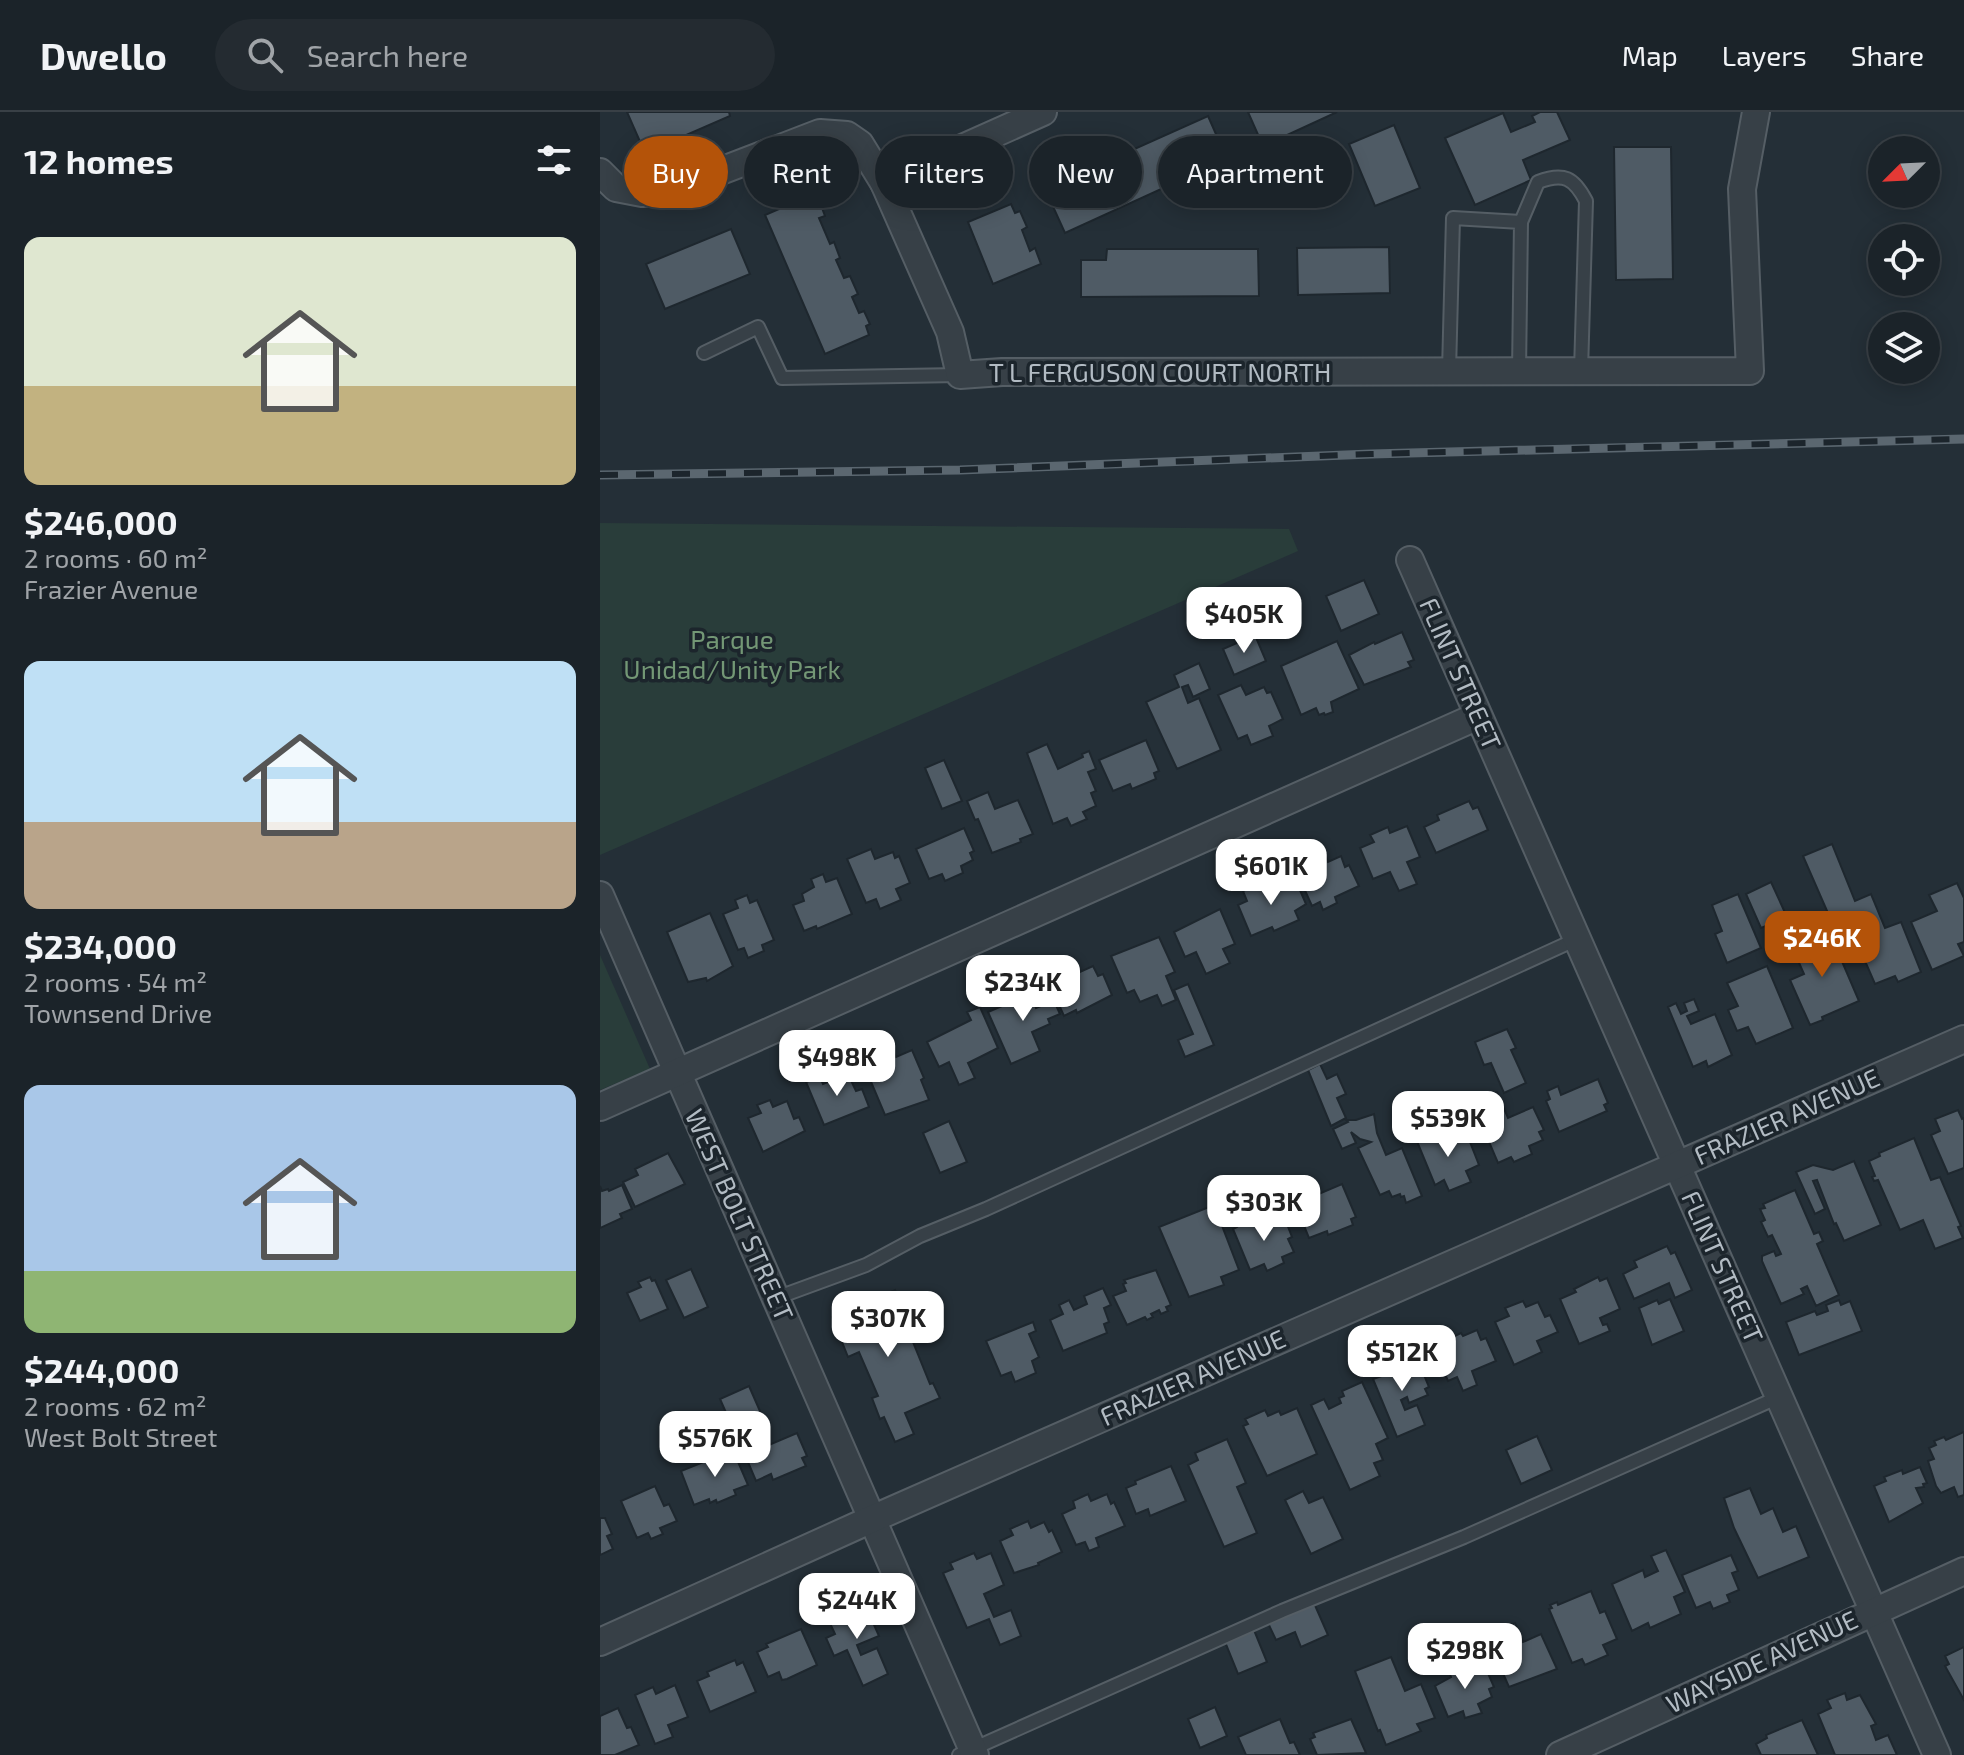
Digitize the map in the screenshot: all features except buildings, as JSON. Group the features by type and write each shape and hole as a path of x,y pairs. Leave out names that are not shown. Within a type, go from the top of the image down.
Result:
{"street":[{"path":"989,136 1043,112"},
{"name":"T L FERGUSON COURT NORTH","path":"895,208 950,332 960,375 1002,372 1750,371 1742,189 1756,112"},
{"name":"T L FERGUSON COURT NORTH","path":"600,172 616,188 642,193 671,190 820,133 847,135 860,144 875,168"},
{"name":"FLINT STREET","path":"1410,560 1937,1755"},
{"path":"600,1107 1478,716"},
{"name":"WEST BOLT STREET","path":"600,895 872,1519 969,1753"},
{"name":"FRAZIER AVENUE","path":"600,1642 872,1519 1964,1039"},
{"name":"WAYSIDE AVENUE","path":"1560,1755 1964,1571"}],"lane":[{"path":"1519,372 1521,222 1538,182 1551,177 1566,178 1577,185 1586,201 1581,371"},
{"path":"1449,371 1453,218 1521,222"},
{"path":"704,353 758,327 782,378 960,375"},
{"path":"776,1298 866,1265 920,1236 986,1209 1577,939"},
{"path":"969,1753 1282,1611 1464,1537 1779,1397"}],"green space":[{"name":"Parque Unidad/Unity Park","path":"600,523 1289,529 1298,551 600,855"},
{"path":"600,955 650,1069 600,1090"}],"railway":[{"path":"600,475 960,470 1371,454 1964,439"}]}
